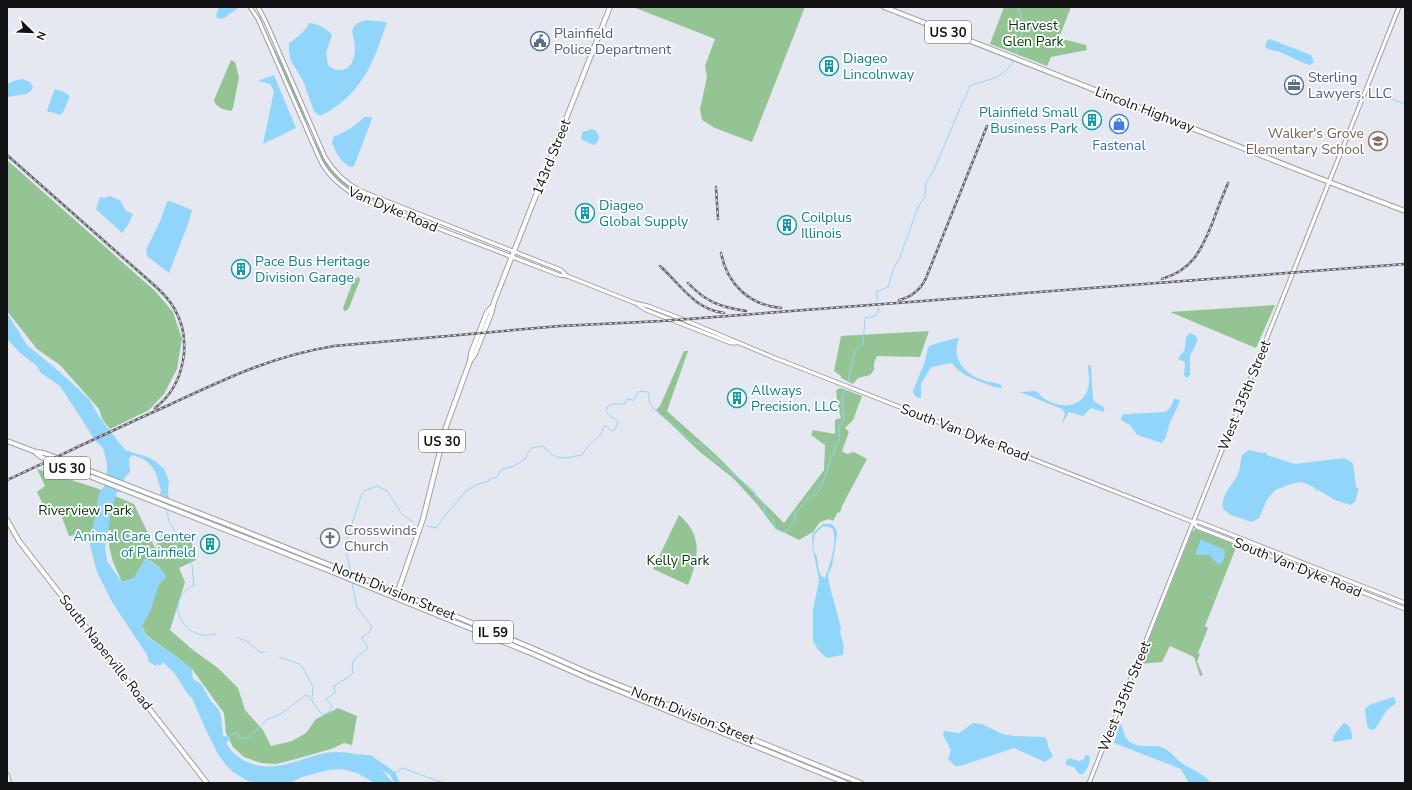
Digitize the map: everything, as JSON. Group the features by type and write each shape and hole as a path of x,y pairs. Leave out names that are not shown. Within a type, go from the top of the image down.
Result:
{"main road":[{"name":"143rd Street","path":"395,598 422,523 448,420 470,362 471,353 487,312 492,306 512,257 610,7"},
{"name":"Lincoln Highway","path":"884,7 1405,211"},
{"name":"North Division Street","path":"7,442 36,452 44,453 101,478 160,498 313,558 589,673 861,783"},
{"name":"North Division Street","path":"130,489 162,505 529,652 587,678 846,783"},
{"name":"South Naperville Road","path":"7,520 19,541 207,783"},
{"path":"311,564 313,558"},
{"path":"7,775 9,783"}],"street":[{"name":"Van Dyke Road","path":"250,7 258,19 321,162 337,184 357,197 559,275 567,276 635,303 648,306 682,319 732,339 736,343"},
{"name":"Van Dyke Road","path":"258,7 325,157 331,167 343,180 366,194 561,270 567,276"},
{"name":"West 135th Street","path":"1089,783 1399,7"},
{"name":"South Van Dyke Road","path":"736,343 1193,522 1199,522 1405,603"},
{"name":"South Van Dyke Road","path":"1193,522 1197,527 1405,609"}],"green space":[{"path":"633,7 805,7 752,142 715,128 702,120 700,109 707,77 705,66 715,39"},
{"name":"Harvest Glen Park","path":"1004,7 1071,7 1059,38 1086,45 1087,50 1051,57 1047,66 990,44"},
{"path":"270,41 288,75 308,121 309,127 293,96"},
{"path":"231,60 235,62 239,77 233,108 231,111 216,105 214,100"},
{"path":"313,138 325,160 339,178 351,188 373,197 377,201 349,189 342,184 328,170"},
{"path":"7,160 155,291 173,312 182,339 177,369 164,394 149,410 110,429 102,419 99,409 60,365 37,349 7,311"},
{"path":"359,277 360,280 349,308 344,311 343,308 353,281"},
{"path":"1275,305 1256,348 1170,312"},
{"path":"929,331 920,357 877,356 874,363 874,370 870,375 858,378 853,384 841,378 841,376 834,371 841,336"},
{"path":"684,351 688,351 667,411 714,453 784,523 824,470 825,445 811,435 813,430 835,434 835,420 841,418 836,391 841,388 862,396 853,420 845,428 849,432 842,451 847,454 854,452 867,459 842,506 840,513 838,512 833,521 829,519 820,522 813,532 799,540 775,528 757,504 733,478 700,452 656,410 660,406"},
{"name":"Riverview Park","path":"37,469 96,488 134,504 155,548 163,533 191,539 196,560 179,568 185,582 170,630 193,650 218,668 238,688 245,710 263,730 271,746 292,741 306,733 316,719 338,708 357,716 352,745 344,743 334,748 276,764 261,763 244,757 233,747 226,733 224,713 192,669 147,636 142,626 159,584 166,577 162,571 155,564 145,559 134,578 122,582 113,562 109,546 111,530 69,536 59,510 48,515 37,492 45,486"},
{"name":"Kelly Park","path":"679,515 692,531 697,547 695,565 688,585 653,569"},
{"path":"1195,529 1237,545 1205,626 1208,628 1198,653 1200,654 1197,661 1203,675 1200,676 1194,657 1170,646 1162,662 1139,664 1192,532"}],"water":[{"path":"219,7 237,7 237,9 224,18 218,19 216,16"},
{"path":"366,20 387,22 368,70 362,80 345,99 326,113 318,115 314,111 303,81 291,61 289,43 305,29 309,23 322,27 332,35 326,53 328,65 336,70 342,70 351,64 354,57 355,49 352,30 354,26"},
{"path":"1270,39 1311,55 1314,62 1310,65 1306,64 1280,52 1268,49 1265,47 1267,41"},
{"path":"274,75 296,128 263,144 274,91 270,84 258,81"},
{"path":"23,79 30,82 33,87 31,91 26,94 7,97 7,84"},
{"path":"55,89 70,96 63,112 60,115 48,112 47,110"},
{"path":"364,117 371,117 372,119 354,166 351,167 344,163 339,157 332,142 334,136 350,128"},
{"path":"592,129 596,131 599,136 598,142 594,145 582,140 581,137 583,132"},
{"path":"109,196 120,200 126,211 133,214 122,233 96,209 100,197 105,198"},
{"path":"170,201 192,210 169,273 147,256 146,250 161,219 167,202"},
{"path":"7,313 27,345 61,373 89,399 100,418 125,450 148,457 164,469 169,481 169,499 160,494 161,490 157,477 149,463 132,455 129,459 130,472 125,477 121,492 117,492 111,512 105,548 107,561 122,582 134,578 145,559 157,566 166,577 159,584 150,612 142,626 147,637 175,655 192,669 193,679 201,684 211,701 219,710 223,736 230,737 231,739 226,742 232,751 245,761 255,765 265,766 285,764 325,753 351,753 364,757 375,763 393,783 375,783 357,773 342,769 328,770 302,777 290,783 254,783 233,772 225,764 218,754 206,730 192,698 175,674 163,662 160,666 158,664 156,666 149,662 147,655 112,602 97,572 90,546 92,529 97,510 98,496 104,486 107,472 107,463 103,448 95,440 60,386 41,373 37,366 20,353 7,339"},
{"path":"1190,333 1195,335 1198,340 1190,356 1190,375 1187,378 1184,375 1185,363 1178,359 1185,349 1186,337"},
{"path":"959,338 957,346 958,360 966,371 979,379 999,384 1002,388 998,388 966,375 952,363 931,367 921,384 921,398 918,398 913,391 924,364 928,348 931,345"},
{"path":"1089,365 1091,366 1093,399 1105,408 1103,412 1091,408 1083,416 1069,412 1062,424 1065,413 1062,409 1020,392 1036,391 1044,398 1058,405 1072,405 1083,398 1087,392 1089,382"},
{"path":"1174,399 1180,401 1169,425 1166,437 1162,443 1137,435 1130,425 1121,420 1122,415 1125,414 1165,412 1170,408"},
{"path":"1249,450 1263,453 1265,452 1267,455 1295,464 1344,458 1353,463 1356,487 1359,489 1355,502 1350,505 1335,500 1318,490 1316,491 1315,488 1300,482 1275,490 1267,500 1259,518 1252,522 1231,515 1223,509 1223,499 1238,474 1242,455"},
{"path":"823,524 832,524 836,529 837,535 832,566 828,574 844,646 843,655 827,658 819,651 813,641 813,610 819,580 813,550 813,533","holes":["823,526 832,528 834,533 834,546 825,578 820,574 817,556 814,552 814,535"]},
{"path":"1201,539 1225,550 1224,560 1219,565 1209,555 1195,555"},
{"path":"1393,697 1396,703 1387,710 1375,729 1370,730 1367,725 1365,709 1369,705"},
{"path":"973,723 982,724 1002,734 1044,737 1047,740 1048,747 1053,756 1045,762 1014,748 960,766 955,766 948,759 951,750 943,735 944,731 959,733"},
{"path":"1344,723 1351,729 1352,739 1334,742 1332,740 1333,737"},
{"path":"1120,724 1126,738 1130,742 1142,746 1157,746 1164,748 1182,763 1204,776 1211,783 1189,783 1181,769 1114,743"},
{"path":"1086,755 1090,756 1090,761 1083,774 1079,774 1074,767 1066,765 1066,761 1069,758 1079,761 1083,760"}],"waterway":[{"path":"1016,54 1022,31 1022,20 1018,7"},
{"path":"878,301 876,292 888,287 894,267 899,260 918,207 925,197 926,182 933,172 969,88 971,85 1001,75 1013,61"},
{"path":"1383,96 1405,104"},
{"path":"848,381 855,351 863,344 865,318 875,316 879,311 878,307"},
{"path":"427,526 436,528 465,492 476,485 497,477 503,469 514,466 525,459 532,448 543,446 556,457 565,458 582,455 589,445 600,435 605,425 612,431 615,430 618,421 609,416 606,410 607,407 613,404 625,404 627,399 634,400 637,393 641,391 648,392 651,405 654,409 690,440 701,445 715,460 752,489 757,499 765,505 764,512 772,518 776,529 785,532 795,521 795,514 797,511 808,499 819,491 828,469 830,459 834,454 839,439 839,427 844,420 842,399 845,390"},
{"path":"351,572 347,555 347,539 364,491 377,486 387,491 402,514 413,522"},
{"path":"166,509 169,521 185,548"},
{"path":"186,551 192,565 194,585 184,592 179,601 178,610 181,619 186,627 194,633 205,635 216,634"},
{"path":"228,738 237,732 240,738 246,739 267,719 282,713 306,695 311,699 322,714 329,711 332,706 326,699 335,693 334,686 353,673 352,664 355,659 368,647 362,637 368,634 372,627 357,607 352,582"},
{"path":"239,638 248,642 260,652 265,652"},
{"path":"279,657 299,664 303,668 313,687 312,699"},
{"path":"359,757 370,758 393,774 397,783"},
{"path":"393,774 403,768 443,783"}],"railway":[{"path":"899,300 908,297 915,292 926,278 987,126"},
{"path":"7,155 157,288 168,299 174,308 180,321 183,334 183,361 179,375 173,387 155,408"},
{"path":"1162,279 1172,275 1188,265 1199,251 1208,234 1228,183"},
{"path":"716,187 718,219"},
{"path":"721,253 728,274 741,291 759,302 769,306 781,308"},
{"path":"7,480 128,423 229,378 269,362 311,350 334,346 560,326 662,321 1405,264"},
{"path":"660,266 689,295 704,307 713,311 724,313"},
{"path":"688,283 701,295 714,303 728,308 746,311"}],"place":[{"name":"Plainfield Police Department","path":"540,41"},
{"name":"Diageo Lincolnway","path":"829,66"},
{"name":"Sterling Lawyers, LLC","path":"1294,85"},
{"name":"Plainfield Small Business Park","path":"1092,120"},
{"name":"Fastenal","path":"1119,124"},
{"name":"Walker's Grove Elementary School","path":"1378,141"},
{"name":"Diageo Global Supply","path":"585,213"},
{"name":"Coilplus Illinois","path":"787,225"},
{"name":"Pace Bus Heritage Division Garage","path":"241,269"},
{"name":"Allways Precision, LLC","path":"737,398"},
{"name":"Crosswinds Church","path":"330,538"},
{"name":"Animal Care Center of Plainfield","path":"210,544"}]}
